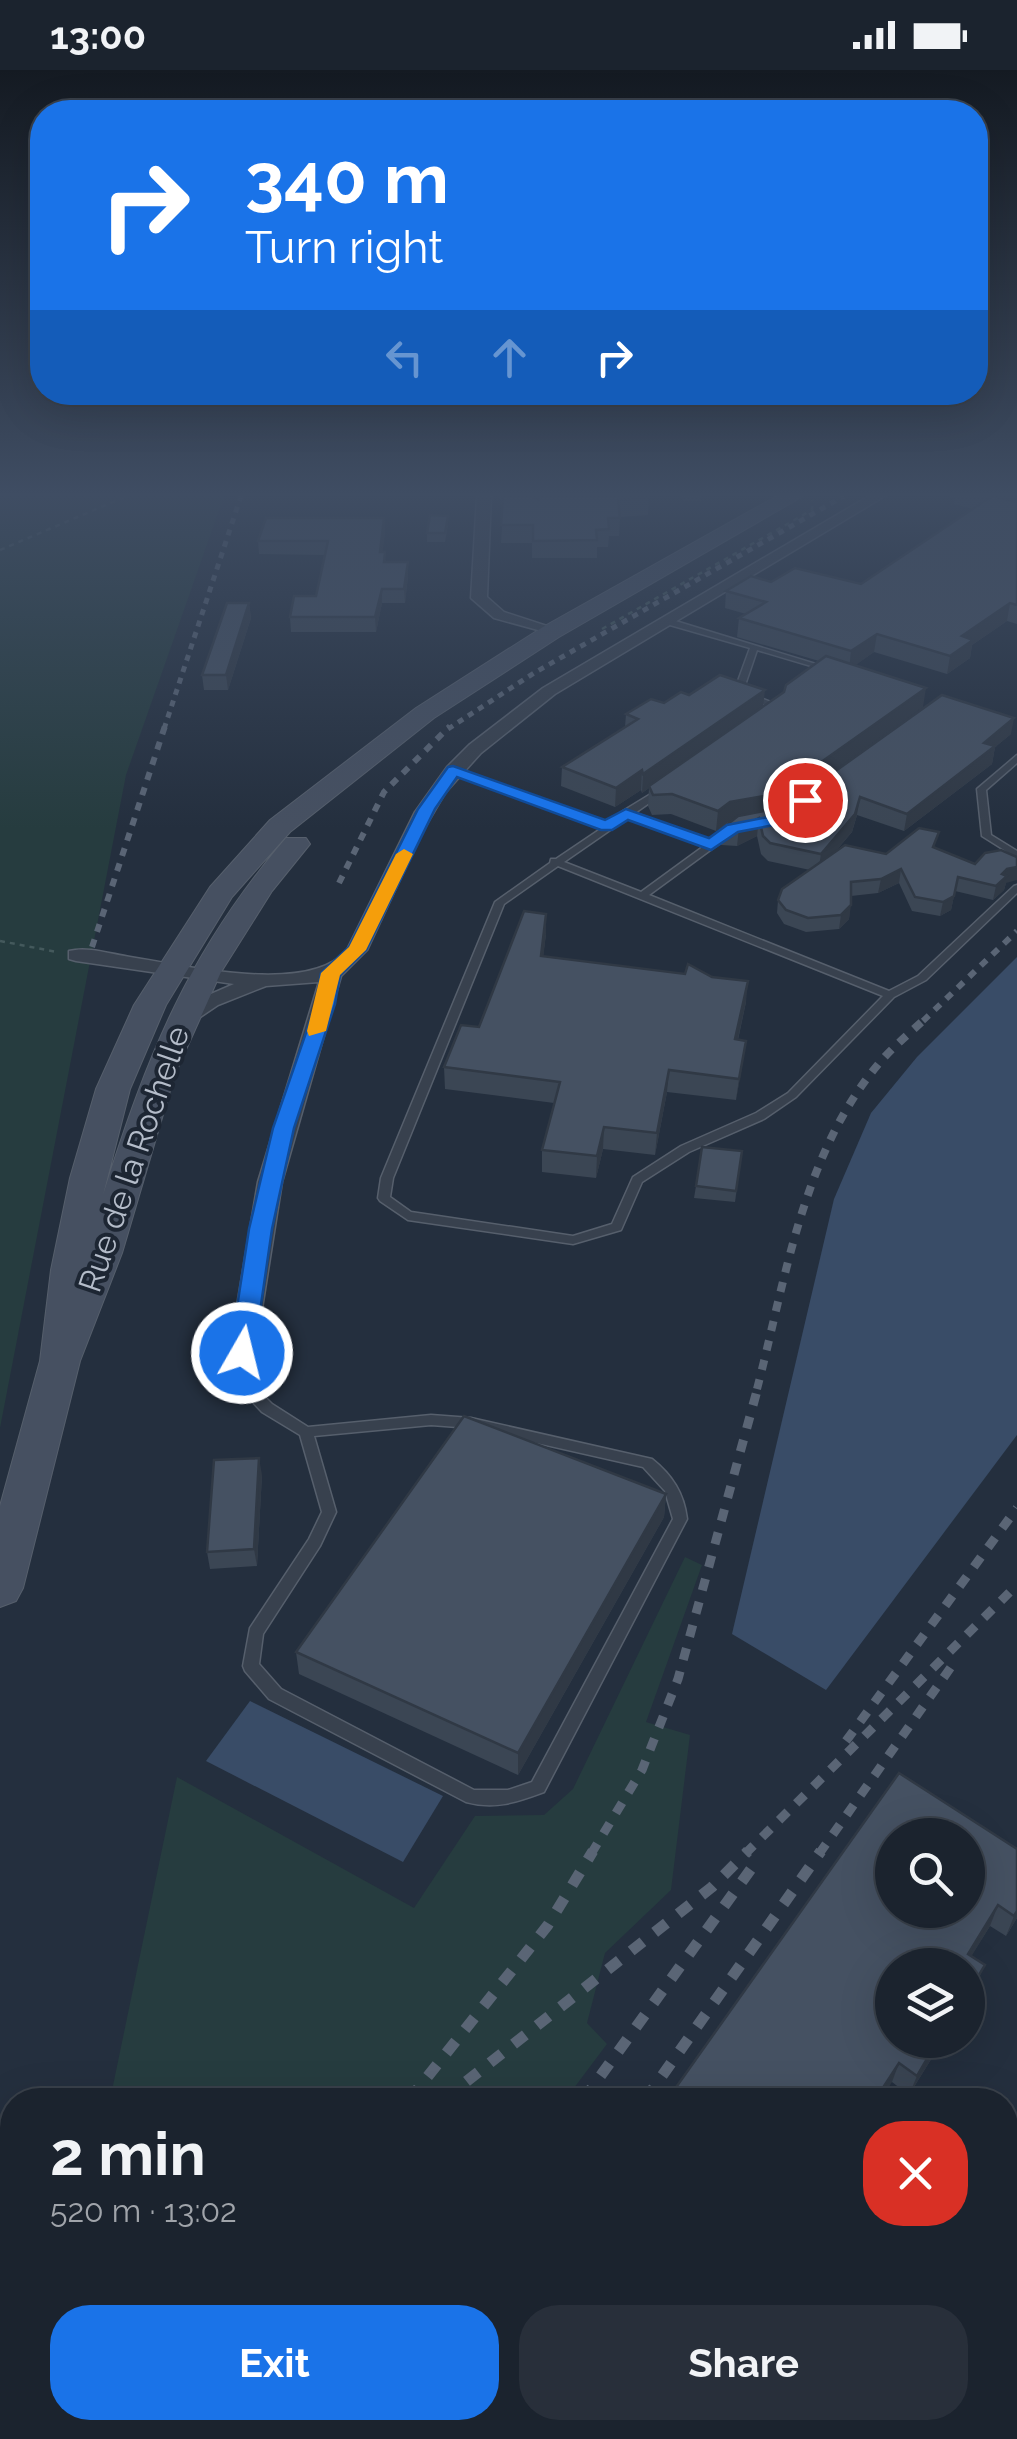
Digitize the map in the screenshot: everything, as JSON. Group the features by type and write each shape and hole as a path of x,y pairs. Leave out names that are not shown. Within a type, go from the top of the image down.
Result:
{"main road":[{"name":"Rue de la Rochelle","path":"60,1360 70,1270 102,1126 130,1046 172,967 220,893 265,842 302,808 358,769 425,713 596,607"},
{"name":"Rue de la Rochelle","path":"0,1588 60,1360 103,1253 158,1074 205,972 229,934 260,888 342,794 358,769"}],"street":[{"path":"490,607 499,615 551,632"},
{"path":"76,955 268,978 331,973 357,950 426,809 453,770 549,691 691,607"},
{"path":"229,934 240,961 268,978"},
{"path":"242,1353 260,1229 283,1128 326,1004 331,973"},
{"path":"180,1025 211,1001 268,978"}],"lane":[{"path":"666,621 849,676"},
{"path":"754,648 738,692 777,706 764,718"},
{"path":"1017,758 981,789 987,836 1017,855"},
{"path":"453,770 606,826"},
{"path":"664,788 500,902 474,957 388,1178 384,1198 391,1208 408,1216 573,1240 617,1227 637,1180 685,1149 760,1116 792,1095 890,994 922,978 1017,888"},
{"path":"626,814 711,845"},
{"path":"642,896 711,845 751,822"},
{"path":"554,862 890,994"},
{"path":"242,1353 250,1390 266,1408 306,1432 431,1420 470,1423 647,1463 667,1478 678,1500 680,1520 538,1787 508,1798 472,1796 274,1694 251,1666 255,1632 316,1542 329,1512 306,1432"}],"path":[{"path":"602,629 642,607"},
{"path":"574,619 635,640"},
{"path":"0,941 76,955"}],"green space":[{"path":"0,607 185,607 126,775 0,1428"},
{"path":"685,1557 702,1565 646,1722 690,1735 671,1890 605,1953 587,2023 607,2044 574,2088 112,2088 177,1777 414,1908 475,1816 544,1815 573,1789"}],"water":[{"path":"1017,957 1017,1435 826,1690 732,1634 834,1199 871,1113 917,1057"},
{"path":"250,1701 443,1796 403,1862 206,1761"}],"building":[{"path":"226,607 248,607 226,675 202,675"},
{"path":"292,607 378,607 375,617 290,617"},
{"path":"758,607 1005,607 962,636 973,640 950,656 877,634 851,651 739,618"},
{"path":"826,656 926,688 776,794 730,802 718,811 672,794 653,795 649,786 784,692 786,685"},
{"path":"720,675 765,690 643,774 642,770 616,788 562,767 638,719 626,714 651,699 664,703 681,692 689,695"},
{"path":"942,695 1014,718 984,743 995,746 907,814 860,797 855,814 821,854 770,843 763,836 759,818 739,828 723,828 738,816 785,807"},
{"path":"919,828 939,832 933,847 975,864 985,853 1001,850 1017,857 1017,867 1007,869 1002,874 1007,876 996,886 958,877 954,896 943,902 915,897 901,869 881,879 851,882 851,905 841,915 808,918 786,910 778,900 782,889 845,845 886,854"},
{"path":"524,911 546,914 541,956 685,974 688,964 712,977 748,981 735,1039 746,1041 739,1079 669,1070 657,1133 604,1127 597,1156 542,1150 560,1082 444,1067 461,1025 479,1027"},
{"path":"702,1147 742,1151 736,1191 696,1186"},
{"path":"464,1416 666,1494 518,1753 296,1652"},
{"path":"259,1458 254,1549 207,1552 214,1460"},
{"path":"899,1773 969,1818 875,1818 875,1928 984,1928 972,1948 875,1948 875,2058 928,2058 917,2076 899,2063 883,2088 676,2088"},
{"path":"985,1828 1017,1849 1017,1911 1014,1916 998,1905 985,1926"}],"railway":[{"path":"164,729 204,607"},
{"path":"448,729 534,673 650,607"},
{"path":"92,947 165,726"},
{"path":"339,883 384,792 450,726"},
{"path":"923,1021 1017,931"},
{"path":"757,1389 788,1260 815,1175 833,1135 854,1096 881,1061 926,1018"},
{"path":"591,1854 642,1770 678,1679 758,1387"},
{"path":"846,1741 1017,1508"},
{"path":"745,1854 1017,1585"},
{"path":"819,1854 951,1667"},
{"path":"419,2088 548,1925 593,1851"},
{"path":"745,1854 748,1851"},
{"path":"653,2088 821,1851"},
{"path":"458,2088 712,1887 745,1854"},
{"path":"592,2088 759,1858"}],"slow traffic":[{"path":"316,1031 331,973 348,962 357,950 404,854"}],"route":[{"path":"242,1353 260,1229 283,1128 326,1004 331,973 348,962 357,950 426,809 453,770 606,826 626,814 711,845 732,828 778,820 805,800"}]}
